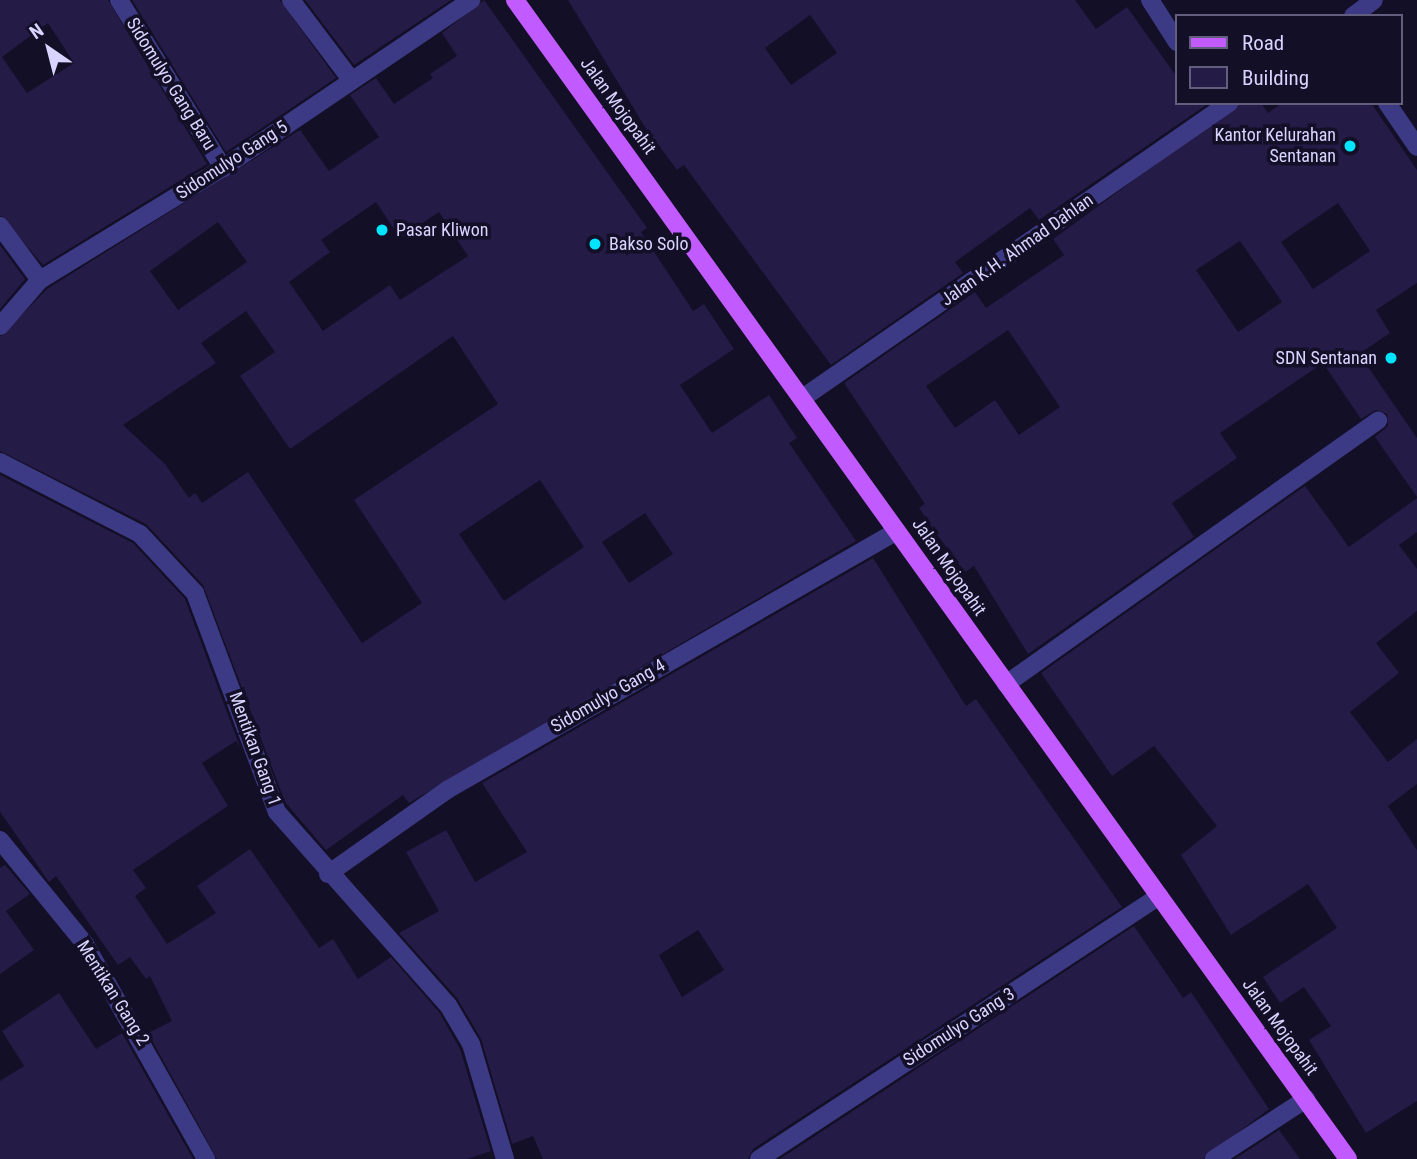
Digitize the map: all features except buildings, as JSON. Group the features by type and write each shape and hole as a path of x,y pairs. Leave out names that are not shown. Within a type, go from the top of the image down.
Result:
{"main road":[{"name":"Jalan Mojopahit","path":"514,0 804,397 1006,684 1348,1159"}],"street":[{"name":"Sidomulyo Gang Baru","path":"119,0 223,168"},
{"path":"291,0 352,81"},
{"name":"Sidomulyo Gang 5","path":"0,326 40,280 223,168 471,0"},
{"path":"1150,0 1176,40"},
{"path":"1356,14 1374,0"},
{"name":"Jalan K.H. Ahmad Dahlan","path":"804,397 1223,105"},
{"path":"1388,105 1417,147"},
{"path":"0,226 40,280"},
{"path":"1006,684 1378,421"},
{"name":"Mentikan Gang 1","path":"0,462 111,515 169,559 213,627 276,812 454,1015 471,1044 505,1159"},
{"name":"Sidomulyo Gang 4","path":"328,874 446,790 897,531"},
{"name":"Mentikan Gang 2","path":"0,840 85,944 206,1159"},
{"name":"Sidomulyo Gang 3","path":"759,1159 1159,896"},
{"path":"1214,1159 1306,1099"}],"place":[{"name":"Kantor Kelurahan Sentanan","path":"1350,146"},
{"name":"Pasar Kliwon","path":"382,230"},
{"name":"Bakso Solo","path":"595,244"},
{"name":"SDN Sentanan","path":"1391,358"}]}
